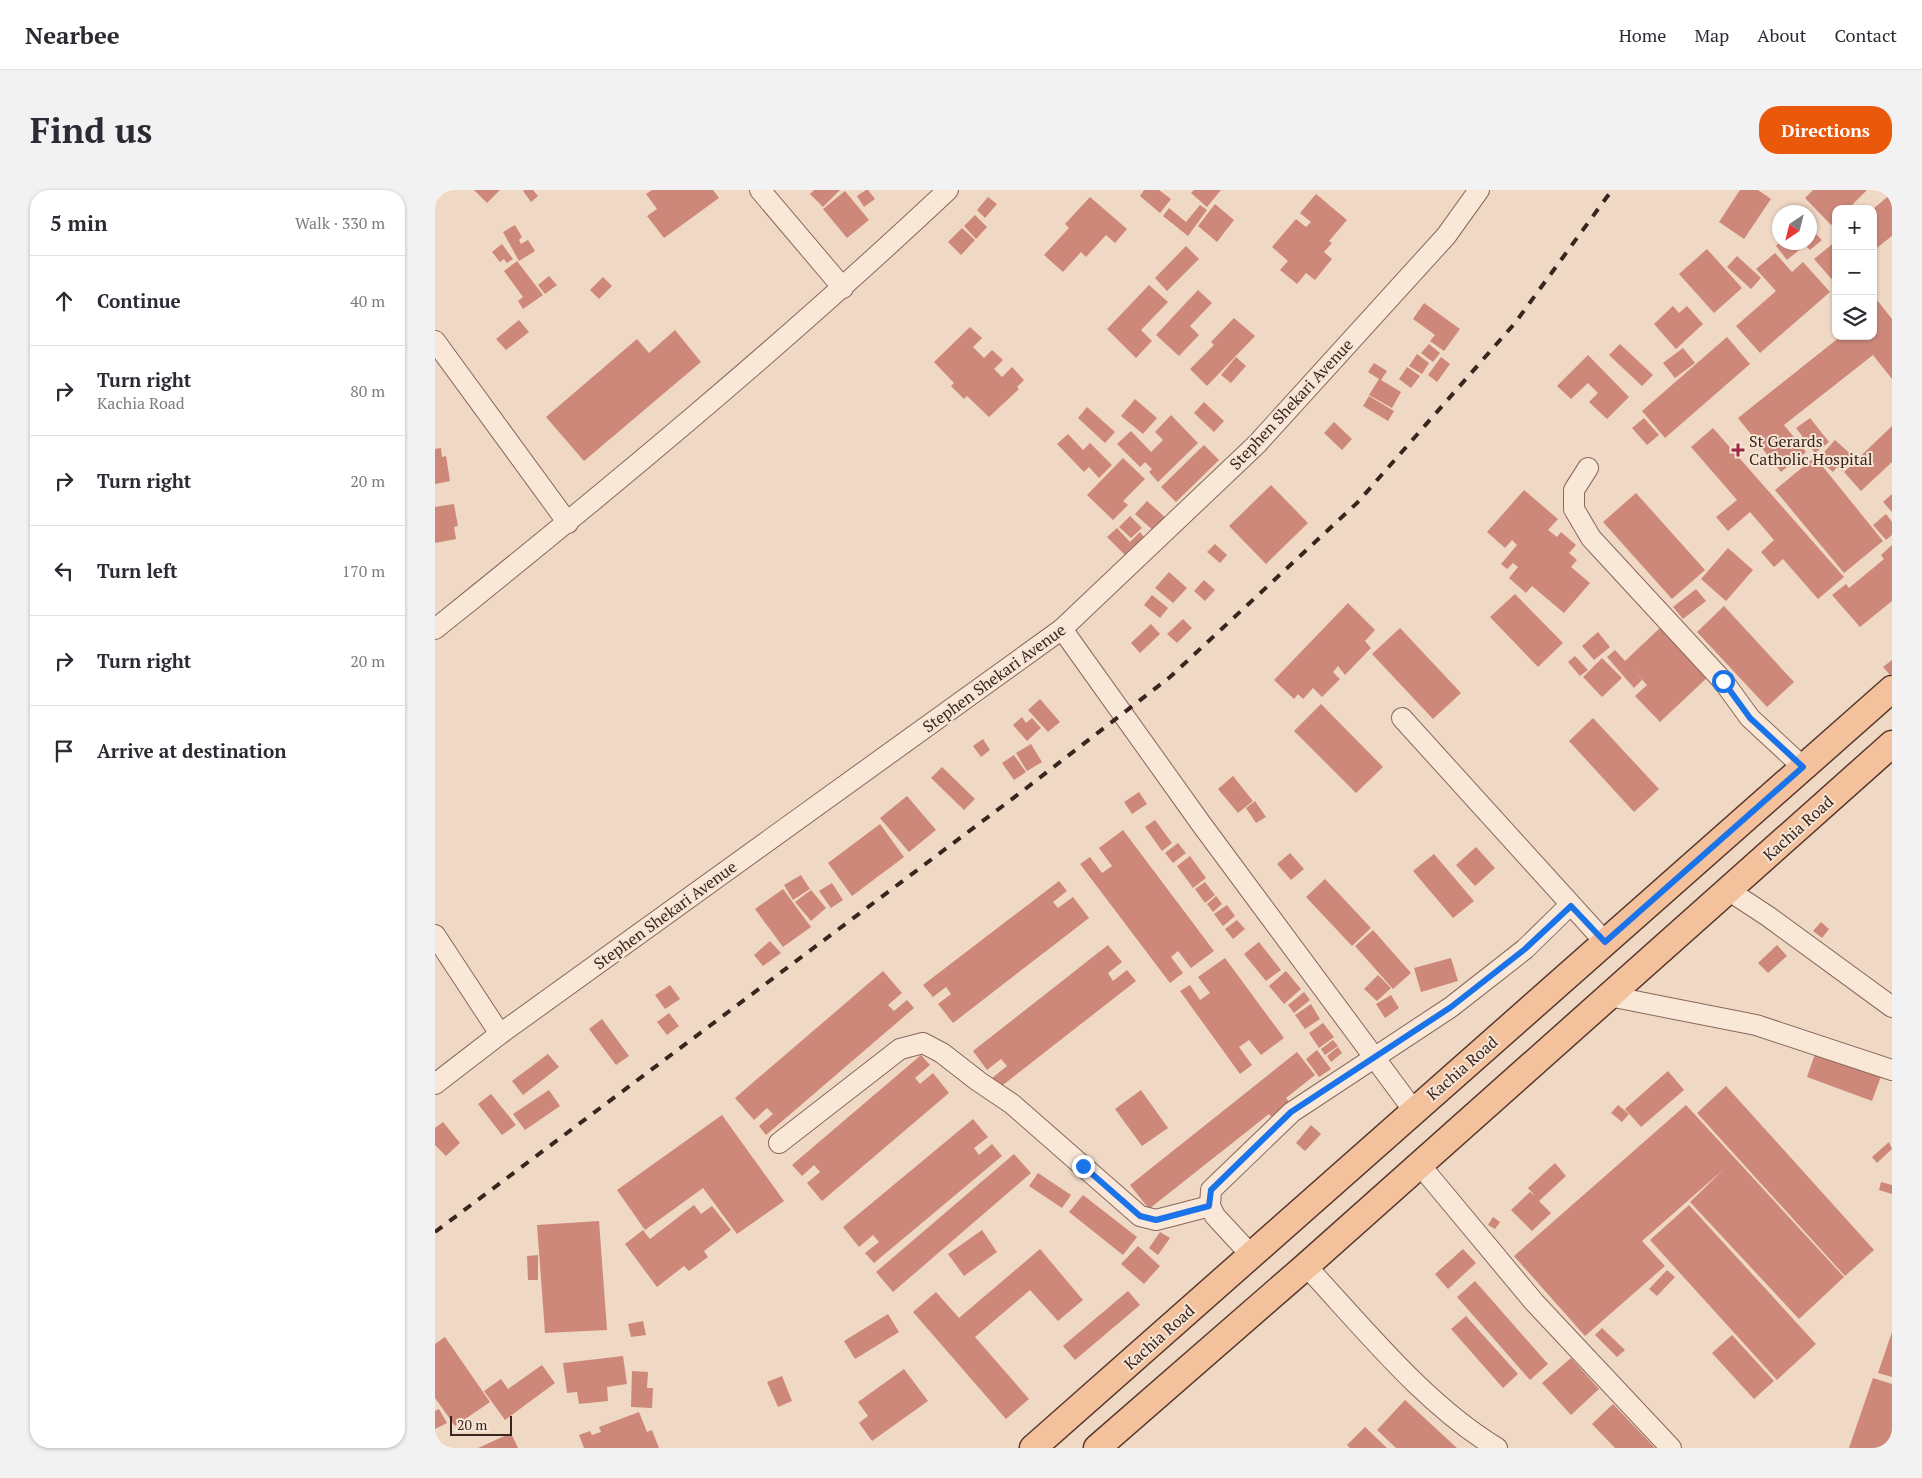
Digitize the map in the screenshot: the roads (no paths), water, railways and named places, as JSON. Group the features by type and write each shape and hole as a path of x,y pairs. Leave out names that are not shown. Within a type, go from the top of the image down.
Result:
{"main road":[{"name":"Kachia Road","path":"1033,1448 1892,689"},
{"name":"Kachia Road","path":"1097,1448 1306,1266 1892,744"}],"street":[{"path":"760,190 843,288"},
{"path":"435,629 568,523 843,288 948,190"},
{"name":"Stephen Shekari Avenue","path":"435,1084 500,1034 1062,629 1257,444 1446,236 1479,190"},
{"path":"435,341 568,523"},
{"path":"1588,468 1574,490 1574,510 1591,538 1723,681 1750,718 1803,767"},
{"path":"1062,629 1202,825 1414,1111"},
{"path":"1403,718 1605,942"},
{"path":"1728,890 1769,917 1892,1007"},
{"path":"1251,1255 1215,1216 1209,1206 1211,1190 1291,1112 1451,1007 1525,949 1571,906"},
{"path":"435,935 500,1034"},
{"path":"1609,996 1756,1025 1892,1070"},
{"path":"779,1143 900,1049 923,1043 942,1053 978,1082 1012,1104 1140,1216 1156,1220 1209,1206"},
{"path":"1420,1165 1534,1302 1671,1448"},
{"path":"1306,1266 1404,1372 1449,1411 1497,1448"}],"railway":[{"path":"435,1232 1020,793 1170,677 1357,503 1515,323 1612,190"}],"place":[{"name":"St Gerards Catholic Hospital","path":"1738,450"}]}
